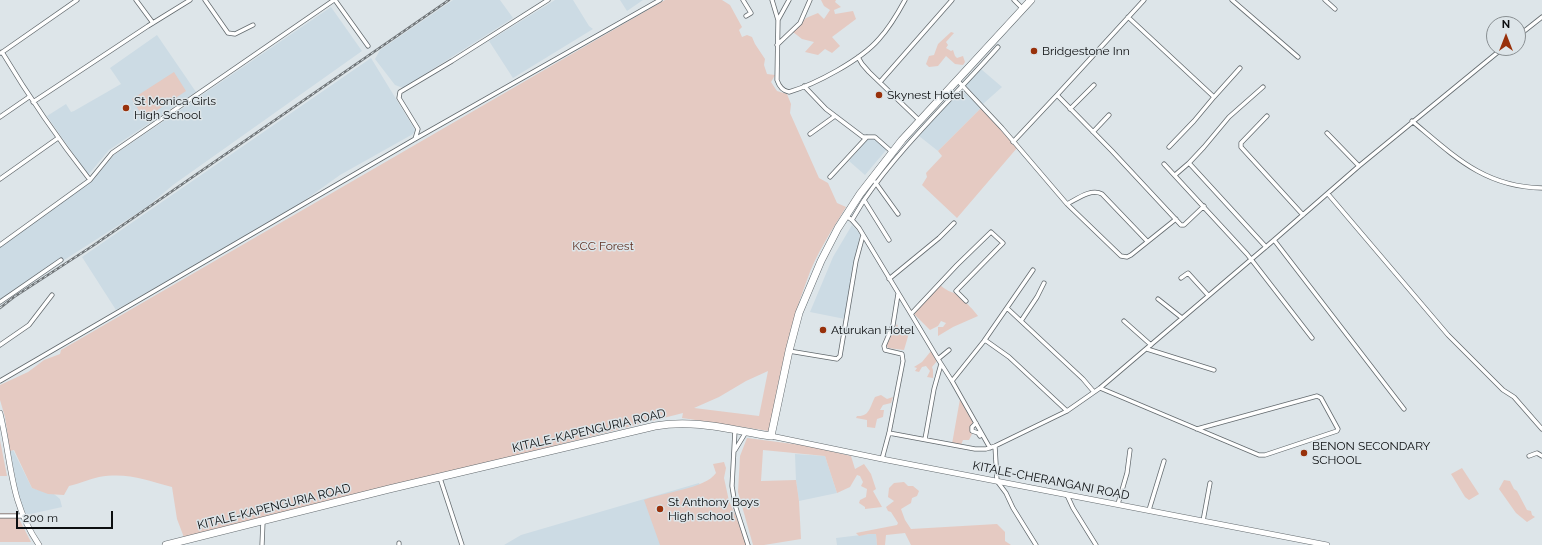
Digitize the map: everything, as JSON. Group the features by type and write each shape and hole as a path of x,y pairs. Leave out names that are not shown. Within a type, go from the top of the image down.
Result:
{"highway":[{"path":"771,436 789,351 800,313 813,278 830,243 849,218 860,194 874,181 892,152 1031,0"},
{"name":"KITALE-KAPENGURIA ROAD","path":"166,545 627,432 672,423 697,423 771,436"}],"main road":[{"path":"0,413 11,477 18,505 22,516 39,545"},
{"name":"KITALE-CHERANGANI ROAD","path":"771,436 882,459 1327,545"}],"street":[{"path":"77,0 1,53 58,138 90,180"},
{"path":"136,0 153,23"},
{"path":"33,102 190,0"},
{"path":"206,0 228,32 235,34 253,25"},
{"path":"0,245 90,180 112,153 335,0 368,46"},
{"path":"416,139 418,128 398,98 400,92 548,0"},
{"path":"0,381 416,139 660,0"},
{"path":"743,0 751,13 746,16"},
{"path":"772,0 778,20 778,84 785,91 789,92 836,71 858,57 880,38 905,0"},
{"path":"778,20 788,0"},
{"path":"777,46 800,23 810,0"},
{"path":"880,82 952,0"},
{"path":"1014,0 1023,9"},
{"path":"1232,0 1298,57"},
{"path":"1326,0 1335,9"},
{"path":"1013,142 1141,1"},
{"path":"1128,17 1214,97"},
{"path":"1526,30 1542,17"},
{"path":"990,448 952,381 863,234 849,218 864,200 874,181 998,47"},
{"path":"889,433 975,449 990,448 1067,412 1100,388 1147,349 1412,121 1493,56"},
{"path":"858,57 862,64 920,121"},
{"path":"1169,147 1194,121 1240,68"},
{"path":"957,80 1067,204 1121,256 1127,257 1176,219"},
{"path":"1070,109 1094,85"},
{"path":"804,86 835,116 862,137 872,136 878,139 892,152"},
{"path":"1174,175 1204,147 1229,116 1263,87"},
{"path":"1056,95 1181,225 1184,225 1204,206"},
{"path":"0,117 29,96"},
{"path":"1093,132 1109,115"},
{"path":"810,134 835,116"},
{"path":"1266,116 1241,143 1241,147 1303,215"},
{"path":"1412,121 1458,159 1484,175 1510,184 1528,188 1542,188"},
{"path":"1326,133 1359,166"},
{"path":"830,177 868,137"},
{"path":"0,180 58,138"},
{"path":"1188,163 1266,247"},
{"path":"1164,164 1204,206 1251,260 1312,338"},
{"path":"874,181 898,214"},
{"path":"1067,204 1086,194 1098,192 1102,194 1147,241"},
{"path":"1328,194 1448,335 1503,390 1514,397 1542,429"},
{"path":"864,200 889,240"},
{"path":"889,279 939,238 954,223"},
{"path":"911,314 957,265 991,232 1003,243 956,291 966,301"},
{"path":"789,351 830,358 837,358 840,356 856,262 863,234"},
{"path":"1274,240 1404,409"},
{"path":"0,302 61,260"},
{"path":"952,381 985,340 1033,270"},
{"path":"1181,278 1186,274 1189,274 1208,296"},
{"path":"1021,320 1044,284"},
{"path":"882,459 889,433 903,358 901,354 885,350 884,346 893,325 898,294"},
{"path":"0,345 29,326 52,295"},
{"path":"1158,299 1182,318"},
{"path":"1007,308 1094,392"},
{"path":"1124,321 1151,345"},
{"path":"985,340 1009,357 1067,412"},
{"path":"1147,349 1214,370"},
{"path":"938,358 949,350"},
{"path":"925,439 934,389 941,364"},
{"path":"1100,388 1262,455 1338,430 1321,398 1317,396 1197,428"},
{"path":"976,423 972,427 972,431 978,433 980,436"},
{"path":"735,430 732,486 735,504 748,545"},
{"path":"734,451 746,432"},
{"path":"995,446 997,481 1006,493 1013,508 1036,545"},
{"path":"1118,504 1127,473 1130,450"},
{"path":"1529,456 1537,453 1542,456"},
{"path":"1149,510 1154,496 1158,475 1161,472 1164,460"},
{"path":"440,478 462,545"},
{"path":"1203,521 1210,483"},
{"path":"1066,494 1096,545"},
{"path":"0,516 22,516"},
{"path":"262,545 263,521"}],"shaded area":[{"path":"453,0 500,0 513,18 403,88 395,85 375,59 380,50"},
{"path":"555,0 573,0 589,26 593,29 513,78 489,41"},
{"path":"620,0 643,0 627,11"},
{"path":"331,7 362,51 173,185 147,207 0,301 0,247 93,180 114,155"},
{"name":"St Monica Girls High School","path":"157,35 196,92 109,150 88,175 47,116 66,104 71,112 74,111 121,84 110,68"},
{"path":"371,58 415,130 413,134 340,175 284,215 116,310 82,257"},
{"path":"981,69 1002,87 983,104 963,85"},
{"path":"960,89 981,108 938,151 919,136"},
{"path":"869,138 876,139 887,149 865,175 849,161"},
{"path":"852,225 860,234 845,319 810,312 833,257"},
{"path":"13,450 32,488 54,494 60,499 62,507 26,515 21,506 10,452"},
{"path":"795,454 825,456 837,493 799,501 796,480"},
{"name":"St Anthony Boys High school","path":"699,483 723,545 504,545 521,535"},
{"path":"876,534 877,545 837,545 836,538"}],"green space":[{"name":"KCC Forest","path":"665,0 722,0 730,5 742,27 739,30 742,37 747,35 752,37 765,59 764,65 767,74 775,75 771,82 777,91 787,94 791,104 790,113 819,178 828,183 837,203 846,207 815,261 800,298 776,393 769,431 682,418 683,413 185,540 177,519 172,487 145,479 119,475 99,477 69,486 64,495 48,494 32,488 14,450 10,451 5,417 0,400 0,385 28,372 44,360 60,354 61,350","holes":["768,371 759,416 694,408 719,397 746,381"]},
{"path":"821,0 836,0 835,2 841,7 834,10 835,14 853,11 856,19 832,37 840,46 832,53 825,49 818,55 805,52 814,42 802,39 793,32 806,18 818,13 824,19 830,10 824,6"},
{"path":"951,32 954,33 946,42 948,45 946,48 951,51 953,50 957,58 963,56 965,62 963,65 955,64 946,56 938,66 929,67 926,64 929,56 934,55 938,44"},
{"path":"174,72 186,91 144,119 132,99"},
{"path":"981,108 1017,148 957,218 922,185 927,177 926,173 942,156 938,151"},
{"path":"940,285 960,297 978,316 953,327 938,336 938,327 943,327 946,323 941,321 938,326 930,330 914,314"},
{"path":"897,324 899,329 905,329 909,333 904,350 888,348 886,345"},
{"path":"931,351 937,361 932,367 933,378 927,377 930,371 926,366 922,367 919,372 915,371 917,368 914,367 922,362"},
{"path":"881,395 887,399 893,397 891,403 883,405 880,410 884,410 883,417 877,419 875,428 867,427 867,420 856,418 857,416 865,415 871,407 875,397"},
{"path":"960,399 974,422 970,432 972,434 969,440 963,440 961,445 952,444"},
{"path":"747,438 809,446 851,456 855,469 864,464 871,474 876,489 873,491 882,507 865,509 865,507 859,503 860,500 866,497 867,489 861,486 863,482 860,476 857,475 850,487 837,493 825,456 763,450 761,481 796,480 799,501 801,539 764,545 753,545 738,492 740,456"},
{"path":"0,440 7,476 0,476"},
{"path":"724,462 726,468 724,478 729,501 747,545 660,545 644,500 703,483 716,473 713,464"},
{"path":"1462,468 1479,494 1469,500 1465,497 1451,474"},
{"path":"1504,480 1510,481 1527,510 1531,511 1532,515 1535,517 1527,522 1516,513 1499,489"},
{"path":"904,482 908,486 913,486 919,491 917,496 912,498 911,503 901,509 905,520 911,529 997,524 1005,532 1005,541 1011,545 911,545 905,533 886,535 885,545 877,545 876,534 859,536 856,533 897,525 898,523 886,507 894,501 888,497 889,488 894,483"},
{"path":"0,513 16,513 31,542 0,542"}],"railway":[{"path":"0,308 14,297 94,245 449,0"}],"place":[{"name":"Bridgestone Inn","path":"1034,51"},
{"name":"Skynest Hotel","path":"879,95"},
{"name":"St Monica Girls High School","path":"126,108"},
{"name":"Aturukan Hotel","path":"823,330"},
{"name":"BENON SECONDARY SCHOOL","path":"1304,453"},
{"name":"St Anthony Boys High school","path":"660,509"}]}
